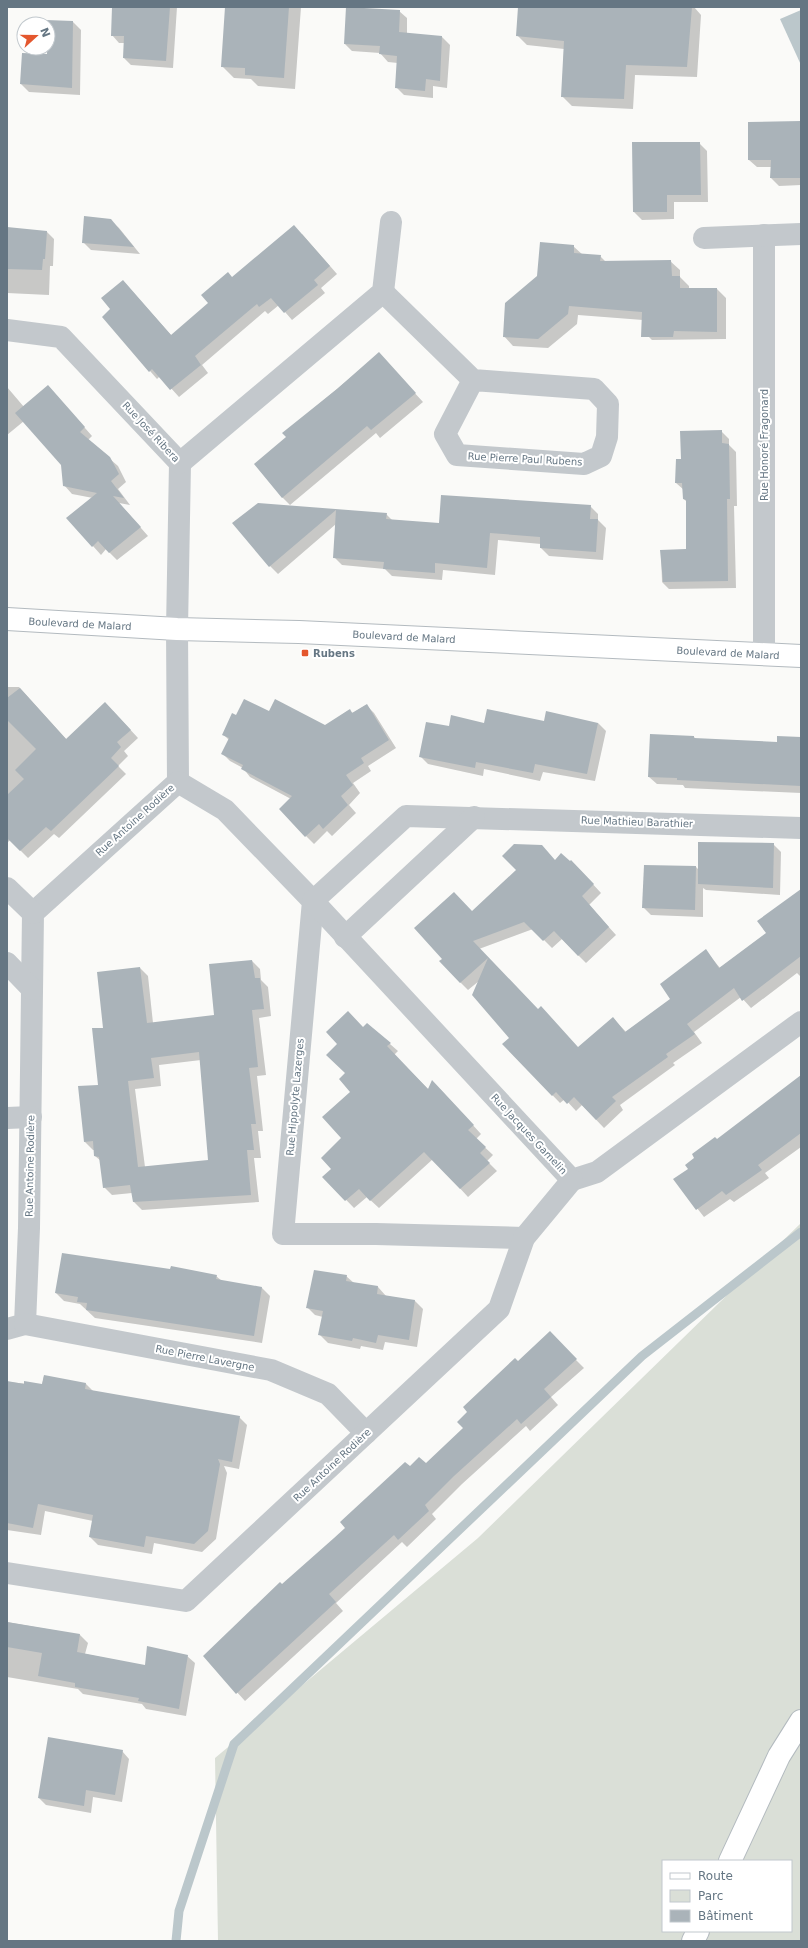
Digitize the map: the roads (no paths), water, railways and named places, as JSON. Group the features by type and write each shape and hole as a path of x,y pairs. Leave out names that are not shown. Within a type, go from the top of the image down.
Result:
{"street":[{"path":"180,463 383,292 391,222"},
{"path":"704,238 801,234"},
{"name":"Rue Honoré Fragonard","path":"764,235 764,654"},
{"path":"383,292 473,380"},
{"name":"Rue José Ribera","path":"7,330 61,337 180,463 177,629"},
{"name":"Rue Pierre Paul Rubens","path":"473,380 594,388 608,404 607,437 601,456 584,464 457,455 445,434 473,380"},
{"name":"Boulevard de Malard","path":"7,620 177,629 299,632 801,656"},
{"name":"Rue Antoine Rodière","path":"16,1327 31,1117 33,912 178,782 177,629"},
{"path":"178,782 225,810 313,901"},
{"name":"Rue Mathieu Barathier","path":"313,901 406,816 801,828"},
{"path":"345,937 474,817"},
{"path":"7,888 33,912"},
{"name":"Rue Jacques Gamelin","path":"313,901 572,1180 598,1172 801,1022"},
{"name":"Rue Hippolyte Lazerges","path":"313,901 283,1234 376,1234 524,1238"},
{"path":"7,963 32,989"},
{"path":"7,1118 31,1117"},
{"name":"Rue Antoine Rodière","path":"7,1573 186,1601 499,1309 524,1238 572,1180"},
{"name":"Rue Pierre Lavergne","path":"16,1327 271,1370 328,1394 366,1433"},
{"path":"730,1860 779,1756 801,1721"},
{"path":"693,1941 698,1932"}],"waterway":[{"path":"176,1941 179,1911 234,1744 642,1356 801,1232"}],"place":[{"name":"Rubens","path":"305,653"}]}
